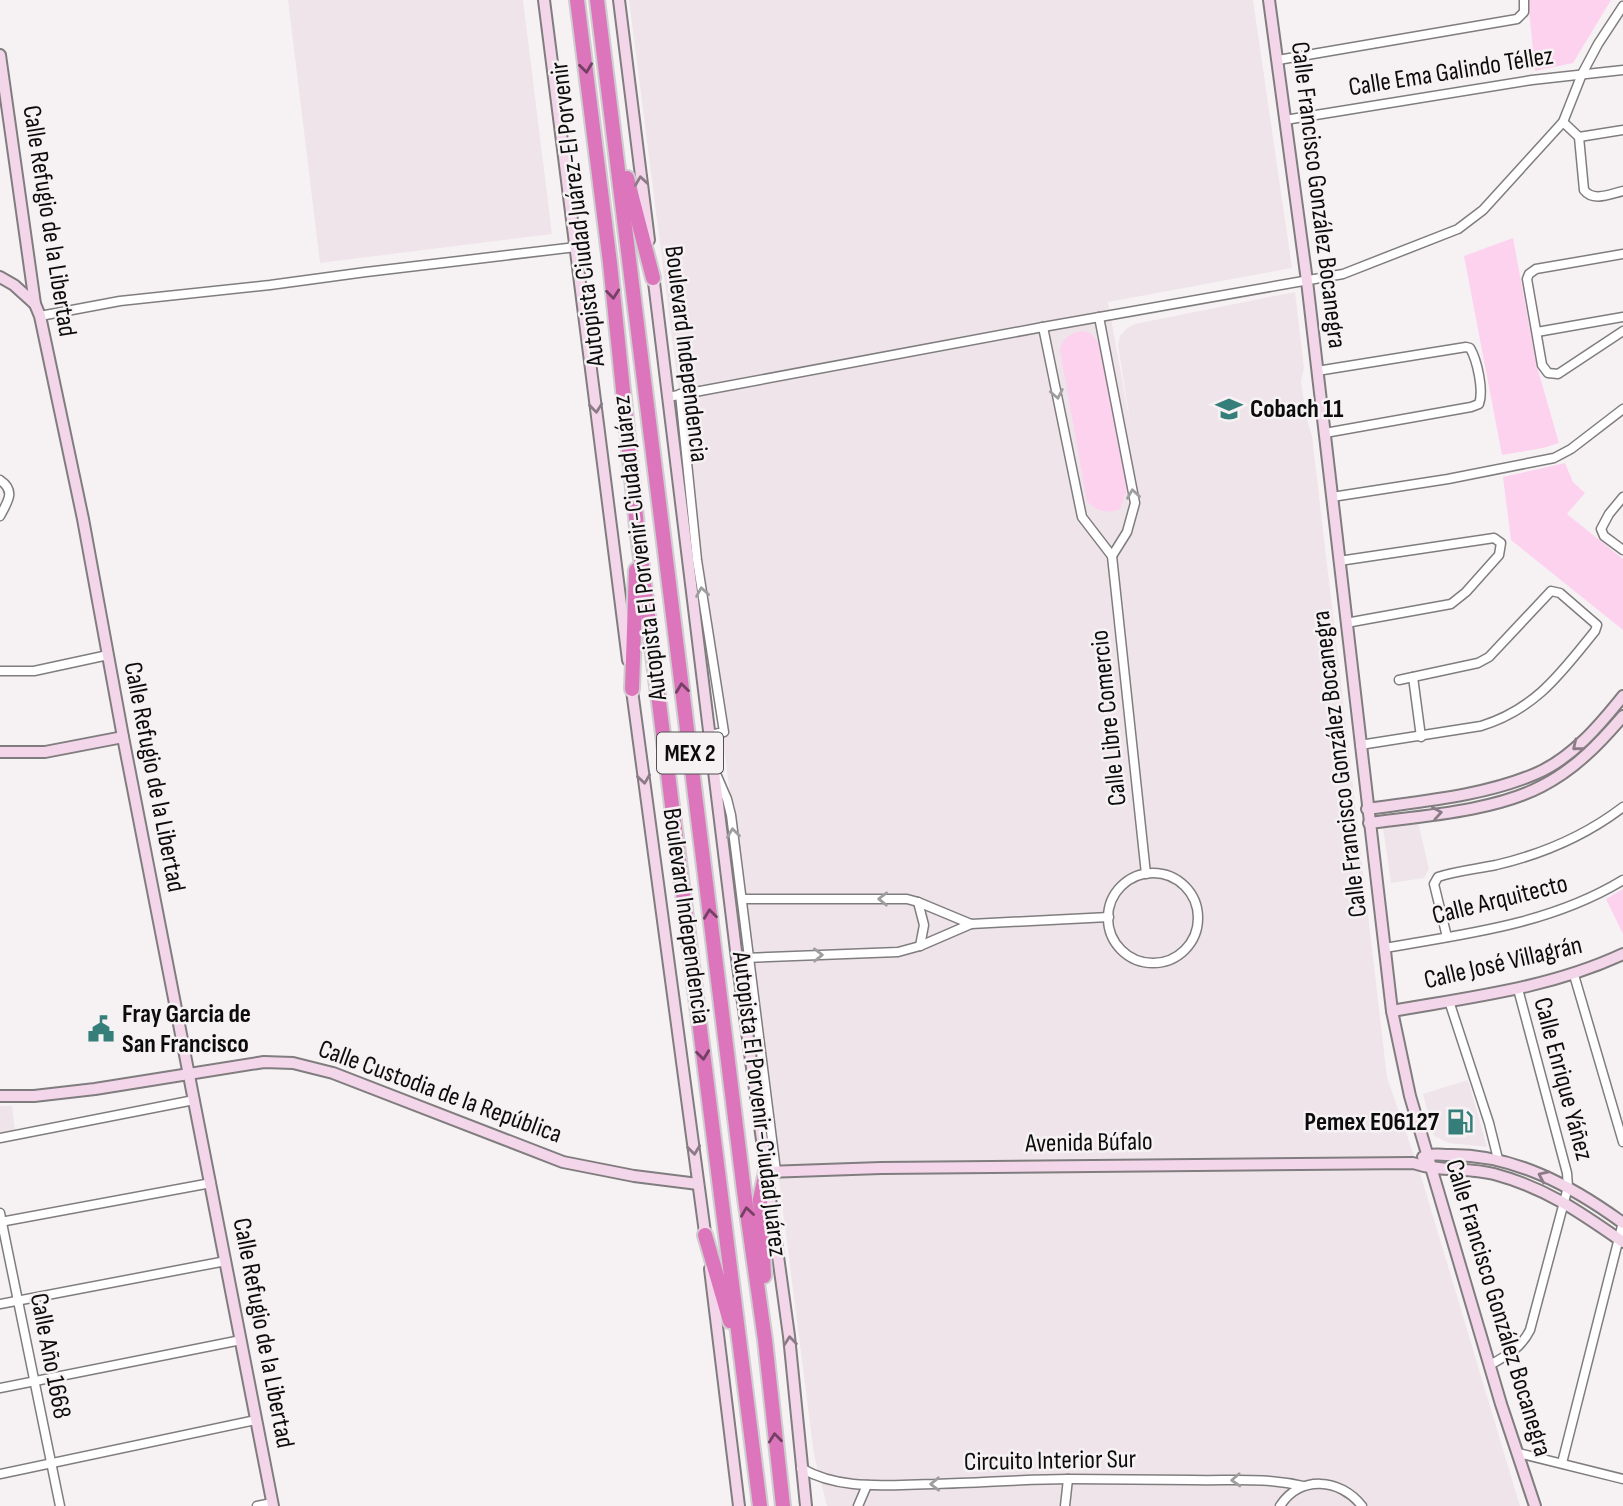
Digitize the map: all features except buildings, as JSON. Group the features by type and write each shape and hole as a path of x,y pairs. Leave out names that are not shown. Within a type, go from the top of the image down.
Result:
{"highway":[{"name":"Autopista Ciudad Juárez-El Porvenir","path":"577,0 610,262 637,527 760,1506"},
{"name":"Autopista El Porvenir-Ciudad Juárez","path":"597,0 738,1149 765,1340 783,1506"},
{"path":"613,123 653,278"},
{"path":"632,689 637,527"},
{"path":"765,1340 760,1199 771,1172"},
{"path":"705,1235 742,1366"}],"main road":[{"name":"Boulevard Independencia","path":"544,0 632,689 686,1079 739,1506"},
{"name":"Boulevard Independencia","path":"619,0 653,278 674,395 714,770 739,923 737,959 771,1172 806,1506"},
{"name":"Calle Francisco González Bocanegra","path":"1272,0 1392,1011 1410,1096 1535,1506"},
{"name":"Calle Refugio de la Libertad","path":"0,55 35,304 40,316 83,519 272,1505"},
{"path":"0,277 14,285 35,304"},
{"path":"1367,809 1472,792 1536,774 1585,740 1623,696"},
{"path":"1369,823 1476,806 1518,796 1541,787 1590,753 1623,716"},
{"path":"0,752 45,752 123,737"},
{"path":"1536,774 1541,787"},
{"name":"Calle José Villagrán","path":"1392,1011 1518,989 1574,975 1623,954"},
{"name":"Calle Custodia de la República","path":"0,1096 34,1096 84,1090 264,1062 293,1063 314,1068 564,1162 634,1176 698,1184"},
{"path":"1413,1163 1428,1154 1460,1154 1497,1159 1568,1187 1623,1222"},
{"name":"Avenida Búfalo","path":"771,1172 1413,1163 1432,1169 1475,1170 1494,1174 1566,1202 1621,1241"}],"street":[{"path":"1278,60 1517,19 1524,12 1524,0"},
{"path":"674,395 1307,281 1354,271 1458,229 1483,210 1563,122 1598,44 1623,6"},
{"name":"Calle Ema Galindo Téllez","path":"1285,120 1623,70"},
{"path":"1563,122 1579,137 1584,190 1588,195 1594,197 1623,191"},
{"path":"1579,137 1623,130"},
{"path":"40,316 120,301 576,247"},
{"path":"1623,254 1536,269 1529,275 1528,285 1542,365 1548,373 1553,375 1566,369 1623,331"},
{"path":"1044,327 1082,517 1112,556 1127,532 1135,503 1099,317"},
{"path":"1537,332 1623,317"},
{"path":"1317,371 1466,347 1474,354 1481,396 1479,404 1471,407 1325,433"},
{"path":"1332,497 1448,479 1554,458 1572,449 1623,409"},
{"path":"0,480 9,486 10,491 0,516"},
{"path":"1623,497 1601,528 1604,536 1623,550"},
{"path":"689,532 724,732 710,735"},
{"path":"1339,561 1467,541 1494,538 1501,543 1499,555 1466,592 1451,604 1346,623"},
{"name":"Calle Libre Comercio","path":"1112,556 1146,874"},
{"path":"1360,745 1481,726 1522,709 1550,686 1597,625 1554,590 1546,594 1489,657 1478,663 1399,680"},
{"path":"0,671 34,671 108,655"},
{"path":"1413,677 1421,737"},
{"path":"714,770 731,815 743,899 739,923 750,958 765,1127"},
{"path":"1447,937 1434,884 1438,877 1536,853 1573,839 1601,824 1623,807"},
{"path":"1146,874 1162,874 1176,880 1192,896 1198,911 1198,927 1187,948 1167,961 1150,963 1135,959 1122,951 1114,939 1109,917 1112,902 1120,889 1146,874"},
{"name":"Calle Arquitecto","path":"1384,948 1502,926 1561,911 1604,892 1623,880"},
{"path":"743,899 881,898 918,902 971,924"},
{"path":"918,902 924,925 920,946"},
{"path":"737,959 884,953 920,946 971,924 1109,917"},
{"path":"1574,975 1623,1142"},
{"name":"Calle Enrique Yáñez","path":"1490,1365 1523,1344 1530,1330 1568,1187 1567,1172 1518,989"},
{"path":"1449,1001 1489,1123 1497,1159"},
{"path":"0,1138 194,1100"},
{"path":"1,1219 211,1183"},
{"name":"Calle Año 1668","path":"1,1219 60,1506"},
{"path":"1562,1463 1621,1241 1623,1222"},
{"path":"0,1304 226,1261"},
{"path":"0,1388 241,1340"},
{"path":"0,1474 256,1420"},
{"path":"1518,1453 1622,1477"},
{"name":"Circuito Interior Sur","path":"801,1468 835,1482 867,1485 1068,1479 1277,1480 1303,1486 1335,1485 1355,1497 1362,1506"},
{"path":"1065,1506 1068,1479"},
{"path":"858,1506 867,1485"},
{"path":"1280,1506 1291,1493 1303,1486"},
{"path":"257,1506 272,1505"}],"shaded area":[{"path":"288,0 523,0 552,234 320,263"},
{"path":"629,0 1253,0 1292,268 1108,302 1131,428 1118,345 1120,336 1126,329 1135,324 1295,292 1304,368 1301,381 1312,436 1387,1077 1420,1173 1520,1506 827,1506 814,1455"},
{"path":"1528,0 1611,0 1573,63 1535,71"},
{"path":"1513,238 1537,367 1559,443 1502,455 1464,256"},
{"path":"1083,331 1090,333 1099,343 1127,489 1120,509 1111,511 1098,510 1087,501 1060,350 1068,336"},
{"path":"1565,463 1573,482 1585,493 1567,514 1623,559 1623,630 1511,540 1503,477"},
{"path":"1418,822 1429,869 1424,878 1391,883 1383,827"},
{"path":"1623,889 1623,934 1606,899"},
{"path":"1468,1080 1487,1147 1449,1143 1434,1136 1423,1094"},
{"path":"0,1106 12,1106 15,1131 0,1134"}],"place":[{"name":"Cobach 11","path":"1229,409"},
{"name":"Fray Garcia de San Francisco","path":"101,1029"},
{"name":"Pemex E06127","path":"1460,1122"}]}
